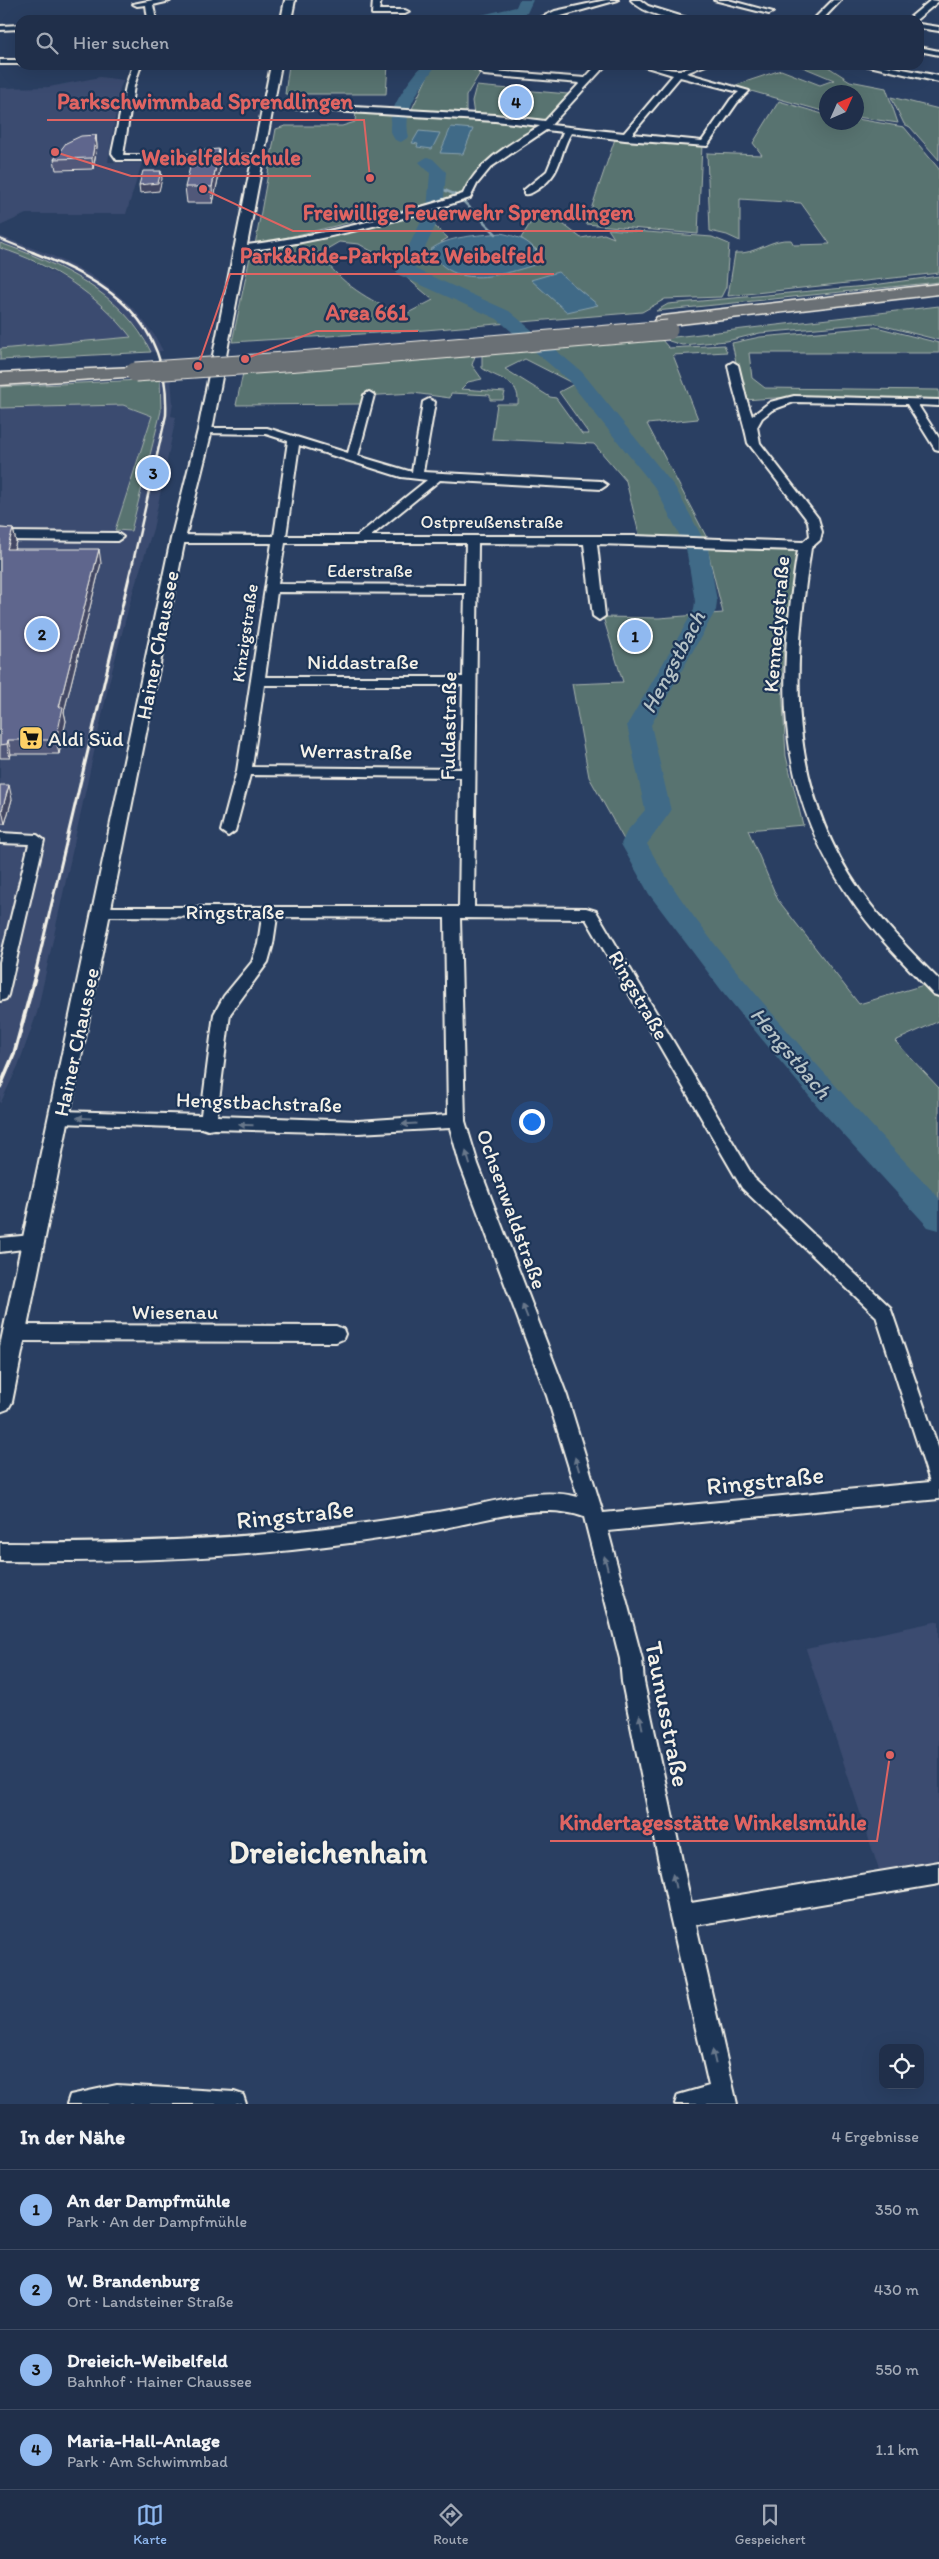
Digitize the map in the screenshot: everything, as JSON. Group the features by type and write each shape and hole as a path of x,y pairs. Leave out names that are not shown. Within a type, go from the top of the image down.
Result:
{"highway":[{"path":"665,325 939,289"},
{"path":"0,369 135,367 308,360 939,300"},
{"path":"0,379 135,367"}],"street":[{"path":"287,15 290,0"},
{"path":"377,0 375,12 404,12"},
{"path":"552,15 561,11 595,6 614,0"},
{"path":"635,0 646,8 671,15"},
{"path":"718,0 769,12"},
{"path":"822,15 837,0"},
{"path":"918,15 936,0"},
{"path":"137,4 166,1"},
{"path":"149,3 151,15"},
{"path":"930,7 939,8"},
{"path":"0,28 15,27"},
{"path":"924,27 939,29"},
{"path":"924,50 939,53"},
{"path":"0,62 15,62"},
{"path":"135,70 130,86 117,152 120,158 258,158"},
{"name":"Hainer Chaussee","path":"0,1402 32,1242 103,911 178,539 205,430 275,70"},
{"path":"239,249 272,245 434,207 467,196 473,183 488,165 515,145 546,126 597,70"},
{"path":"268,104 407,113 546,126 625,137 704,144 734,101 745,90 666,70"},
{"path":"625,137 679,73 688,70"},
{"path":"894,70 939,79"},
{"path":"484,72 586,81"},
{"path":"527,192 544,181 555,168 561,140 568,130"},
{"path":"733,365 740,398 751,427"},
{"path":"352,459 369,395"},
{"path":"751,427 765,408 786,400 939,403"},
{"path":"910,401 939,447"},
{"path":"417,476 429,402"},
{"name":"Kennedystraße","path":"751,427 752,439 757,448 814,521 817,529 815,541 805,547 799,577 788,685 794,745 802,786 822,840 846,882 888,936 939,990"},
{"path":"205,430 256,430 294,440 398,474 601,485"},
{"name":"Kinzigstraße","path":"228,831 244,771 270,588 294,440"},
{"path":"360,539 436,477"},
{"path":"0,536 117,537"},
{"name":"Ostpreußenstraße","path":"178,539 590,540 805,547"},
{"name":"Fuldastraße","path":"459,912 468,773 472,540"},
{"path":"590,540 599,616"},
{"name":"Ederstraße","path":"270,588 470,589"},
{"name":"Niddastraße","path":"256,681 469,681"},
{"name":"Werrastraße","path":"244,771 468,773"},
{"path":"0,838 37,840 0,995"},
{"name":"Ringstraße","path":"103,911 586,913 594,919 748,1183 884,1312 939,1480"},
{"path":"208,1124 222,1014 228,1003 260,962 265,949 270,911"},
{"name":"Ochsenwaldstraße","path":"459,912 457,1121 469,1164 557,1396 593,1517"},
{"name":"Hengstbachstraße","path":"60,1117 208,1124 358,1127 457,1121"},
{"path":"0,1245 32,1242"},
{"name":"Wiesenau","path":"13,1333 336,1334"},
{"name":"Ringstraße","path":"0,1552 79,1554 222,1548 363,1533 535,1503 573,1503 593,1517 939,1490"},
{"name":"Taunusstraße","path":"593,1517 631,1659 633,1682 682,1916 724,2100"},
{"path":"682,1916 939,1873"},
{"path":"79,2104 117,2097 234,2104"},
{"path":"687,2104 724,2100"}],"shaded area":[{"path":"100,77 124,80 120,88 108,162 142,163 126,214 26,214 0,226 0,88 49,87"},
{"path":"451,127 473,129 463,154 440,153"},
{"path":"419,131 440,133 432,149 417,147 418,144 412,143"},
{"path":"501,233 521,239 531,245 541,263 496,275 466,276 452,272 440,263 430,250 446,241"},
{"path":"0,236 51,255 89,274 115,292 136,311 155,336 163,351 151,352 142,332 109,300 69,272 0,243"},
{"path":"0,248 16,253 79,286 104,306 132,338 0,349"},
{"path":"558,272 598,305 567,312 531,280"},
{"path":"171,378 173,403 171,416 176,417 153,529 132,595 110,679 37,1013 18,1066 0,1104 0,408 123,405 152,416 115,530 131,531 161,411 160,379"},
{"path":"939,1621 939,1860 879,1870 806,1649"}],"green space":[{"path":"288,70 388,70 386,94 285,94"},
{"path":"431,70 473,70 480,73 466,96 466,113 411,111"},
{"path":"781,70 820,85 819,110 733,86"},
{"path":"810,70 833,70 850,81 886,88 898,123 864,118 864,85 820,85 834,80"},
{"path":"476,86 568,94 543,122 474,115 472,101"},
{"path":"891,97 939,109 939,160 910,127 904,124"},
{"path":"779,101 819,113 819,130 864,130 864,120 904,127 939,169 939,273 728,296 735,253 750,252 783,240 791,240 794,245 830,244 801,203 740,199 740,241 727,235 710,231 707,153 762,155 753,143"},
{"path":"356,111 538,124 476,172 465,195 255,245 276,129 285,126 342,126 355,122"},
{"path":"616,136 702,145 698,234 586,224"},
{"path":"421,214 448,238 441,242 537,250 521,238 533,219 559,221 581,238 604,234 614,238 608,229 712,237 729,244 726,287 721,297 665,299 642,312 425,330 232,342 250,257 264,254 258,250","holes":["339,242 359,244 385,259 433,300 402,316 366,297 346,283 320,253"]},
{"path":"0,243 44,260 66,271 107,297 139,331 151,352 0,360 0,349 131,337 104,308 72,283 37,263 0,248"},
{"path":"939,276 939,282 656,311 668,304 866,286"},
{"path":"939,306 939,340 873,323 760,333 727,341 682,345 669,341 666,338"},
{"path":"876,327 939,343 939,353 749,353 752,378 765,388 939,390 939,401 842,396 744,400 732,343 760,337"},
{"path":"661,339 669,348 724,345 727,352 673,355 698,419 647,424 708,540 640,538 626,481 594,444 492,439 497,404 518,404 518,396 512,385 507,381 482,368 482,355","holes":["525,359 574,384 559,392 589,434 582,434 556,398 550,397 505,369"]},
{"path":"475,356 472,365 482,379 468,382 461,389 505,392 503,400 490,400 490,395 451,393 450,398 413,393 364,396 362,404 236,405 243,373"},
{"path":"160,379 161,411 131,531 115,530 152,416 123,405 0,408 0,387"},
{"path":"707,548 798,551 784,641 782,687 786,756 803,825 748,830 778,900 859,1004 924,985 939,998 939,1021 895,1041 939,1088 939,1200 879,1142 788,1034 774,1043 657,899 589,777 572,684 623,682 603,617 659,618 723,613"}],"building":[{"path":"96,135 92,158 54,159 66,143 81,136"},
{"path":"219,149 212,187 185,187 194,151"},
{"path":"143,171 161,171 158,183 139,185"},
{"path":"0,528 13,529 7,549 99,549 59,707 63,707 56,740 8,740 7,744 0,745"},
{"path":"0,785 9,785 2,810 0,810"}],"waterway":[{"name":"Hengstbach","path":"500,15 522,10 526,0"},
{"name":"Hengstbach","path":"401,137 399,117 402,108 411,90 425,70"},
{"name":"Hengstbach","path":"427,162 438,172 435,210 405,271 503,315 575,376 665,487 697,548 706,601 705,610 639,725 658,811 636,837 634,844 658,888 732,984 829,1100 939,1218"},
{"path":"435,186 456,195"},
{"path":"464,202 496,234"}],"railway":[{"path":"0,239 35,253"},
{"path":"32,252 87,277 110,292 130,310 146,330 158,354 165,382 166,415 131,571"},
{"path":"36,970 131,569"},
{"path":"0,1087 14,1054 37,969"}],"place":[{"name":"Maria-Hall-Anlage","path":"516,102"},
{"name":"Weibelfeldschule","path":"55,152"},
{"name":"Parkschwimmbad Sprendlingen","path":"370,178"},
{"name":"Freiwillige Feuerwehr Sprendlingen","path":"203,189"},
{"name":"Area 661","path":"245,359"},
{"name":"Park&Ride-Parkplatz Weibelfeld","path":"198,366"},
{"name":"Dreieich-Weibelfeld","path":"153,473"},
{"name":"W. Brandenburg","path":"42,634"},
{"name":"An der Dampfmühle","path":"635,636"},
{"name":"Aldi Süd","path":"31,738"},
{"name":"Kindertagesstätte Winkelsmühle","path":"890,1755"}],"district":[{"name":"Dreieichenhain","path":"328,1852"}]}
